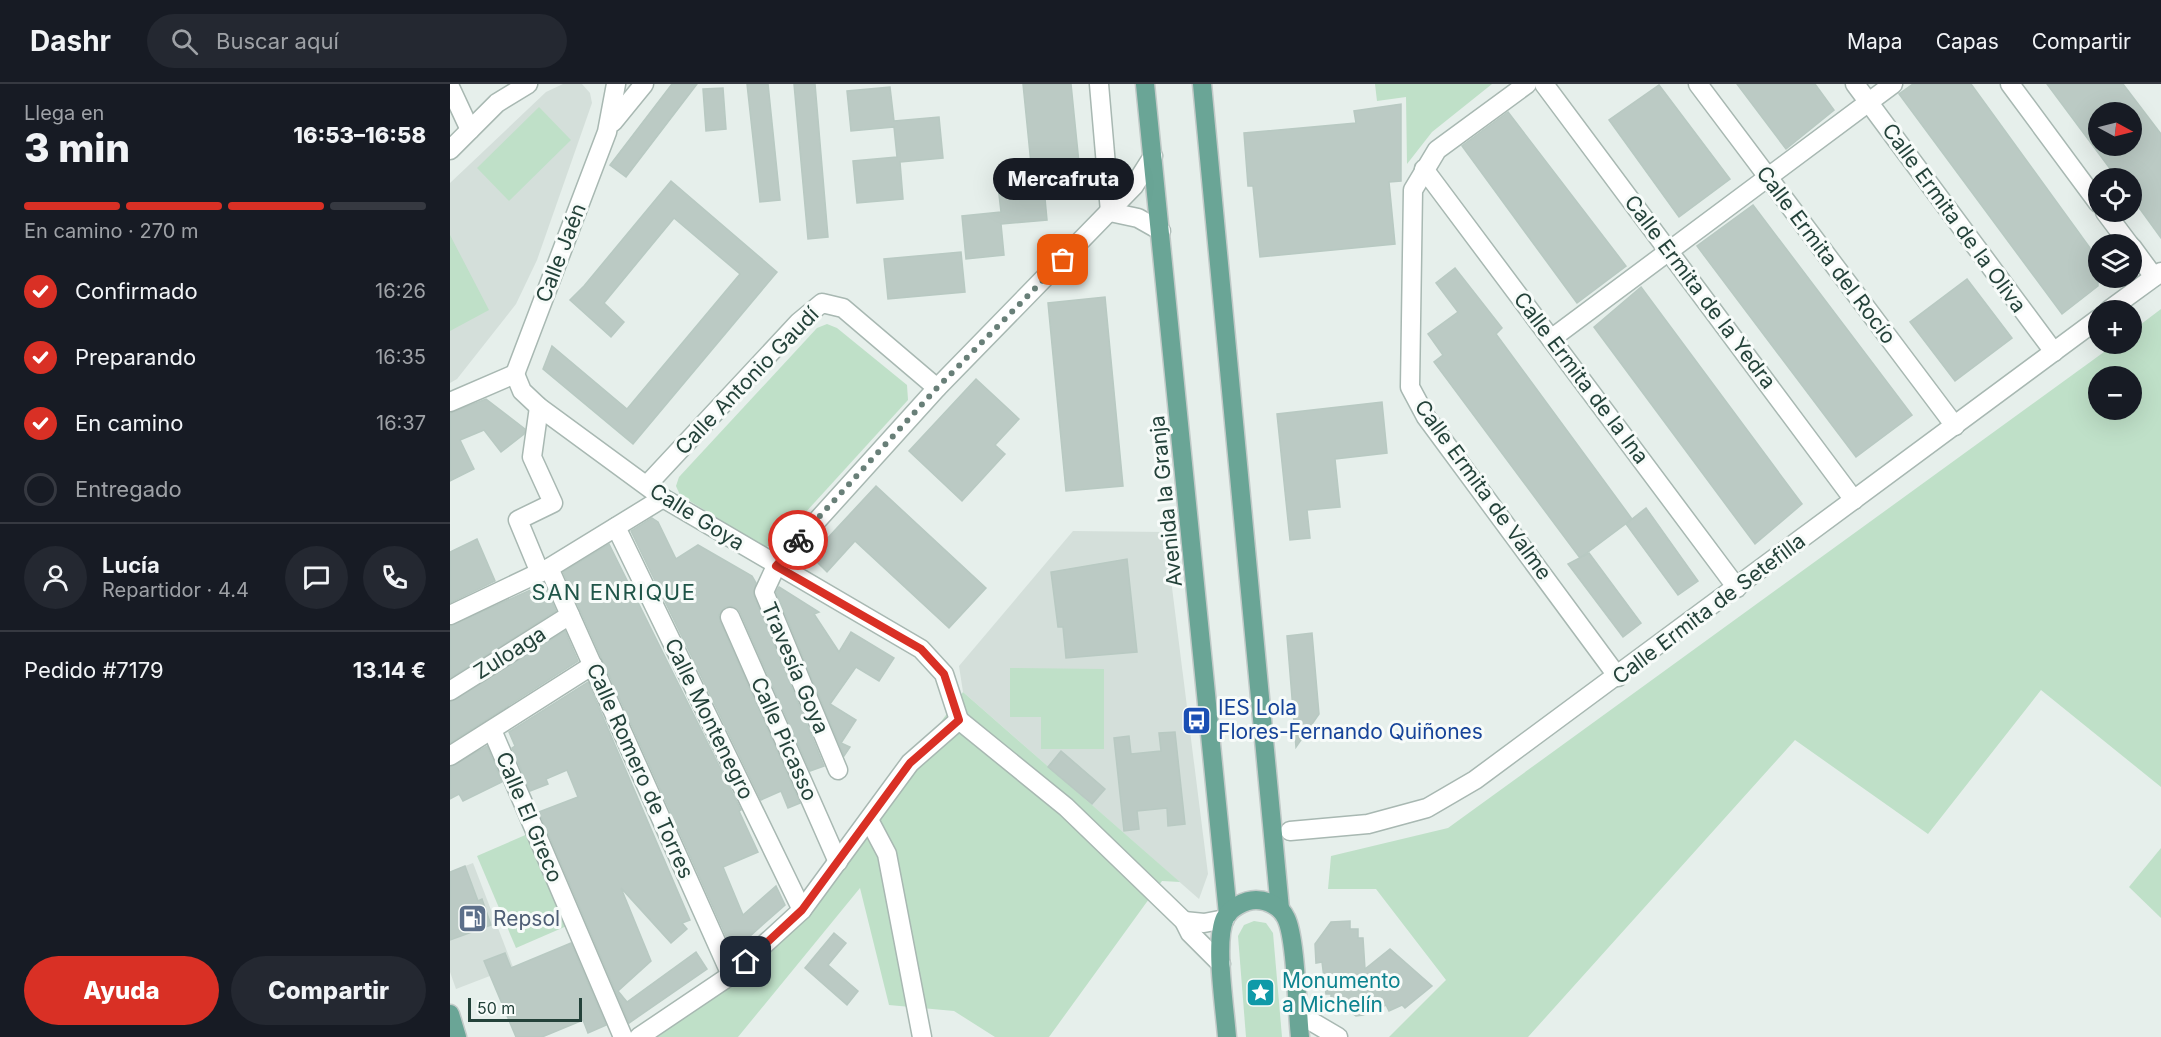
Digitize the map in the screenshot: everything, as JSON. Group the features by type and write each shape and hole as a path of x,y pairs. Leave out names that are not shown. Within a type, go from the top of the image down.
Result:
{"main road":[{"name":"Avenida la Granja","path":"1145,84 1226,916 1221,930 1221,964 1227,1037"},
{"path":"1202,84 1270,815 1280,909 1290,929 1300,1037"},
{"path":"1226,916 1246,901 1268,901 1280,909"},
{"path":"450,1014 457,1037"}],"street":[{"path":"450,150 496,103 528,84"},
{"name":"Calle Jaén","path":"515,374 607,132 616,84"},
{"name":"Calle Jaén","path":"607,132 626,104 644,84"},
{"path":"1099,84 1110,212 1138,218 1161,231"},
{"name":"Calle Ermita de Valme","path":"1527,84 1437,150 1413,190 1410,387 1426,417 1618,677"},
{"name":"Calle Ermita de la Yedra","path":"1544,84 1854,500"},
{"name":"Calle Ermita del Rocío","path":"1698,84 1955,426"},
{"name":"Calle Ermita de la Oliva","path":"1855,84 2054,352"},
{"path":"1551,339 1893,84"},
{"path":"2010,84 2088,189"},
{"path":"450,87 470,130"},
{"name":"Travesía Goya","path":"838,770 764,592 776,566 937,388 1134,186 1153,156"},
{"name":"Calle Ermita de la Ina","path":"1424,169 1737,588"},
{"path":"2123,300 2157,275 2142,259"},
{"name":"Calle Antonio Gaudí","path":"647,485 799,321 822,303 843,308 937,388"},
{"name":"Calle Ermita de Setefilla","path":"1290,831 1368,824 1427,808 1475,780 1618,677 2088,326"},
{"path":"450,402 515,374"},
{"name":"Calle Goya","path":"515,374 522,391 539,407 663,498 921,649 944,674 959,720"},
{"name":"Calle Romero de Torres","path":"539,407 532,457 553,503 518,520 570,615 731,975"},
{"path":"450,615 545,571 663,498"},
{"name":"Calle Montenegro","path":"616,527 802,910"},
{"name":"Zuloaga","path":"450,691 570,615"},
{"name":"Calle Picasso","path":"730,617 838,862"},
{"path":"450,756 593,665"},
{"path":"639,1037 731,975 802,910 910,763 959,720 1065,807 1184,921 1190,933 1221,964"},
{"name":"Calle El Greco","path":"492,730 623,1037"},
{"path":"1270,815 1290,831 1280,839 1274,853"},
{"path":"869,820 887,854 922,1037"},
{"path":"1184,921 1204,923 1226,916"},
{"path":"1297,1004 1309,1020 1338,1037"}],"shaded area":[{"path":"563,84 582,84 590,93 592,103 537,260 516,304 457,379 450,383 450,183 546,92"},
{"path":"1073,531 1165,532 1208,874 1199,899 963,692 959,666"},
{"name":"Repsol","path":"473,863 513,967 456,989 450,972 450,872"}],"green space":[{"path":"1375,84 1492,84 1432,132 1407,164 1406,97 1377,101"},
{"path":"539,107 571,140 509,201 477,168"},
{"path":"450,235 489,310 450,331"},
{"path":"2161,309 2161,787 2041,690 1928,834 1795,740 1528,1037 1389,1037 1446,980 1376,889 1328,889 1331,856 1448,828 2101,354 2142,354 2142,323"},
{"path":"827,324 837,328 907,385 908,400 784,536 774,545 764,547 680,495 676,486 679,477 817,328"},
{"path":"1010,668 1104,669 1104,749 1041,749 1041,717 1010,717"},
{"path":"963,692 1180,882 1162,881 1049,1037 995,1037 954,1011 889,1005 860,888 738,1037 648,1037 690,1014 789,927"},
{"path":"530,833 569,925 516,948 477,856"},
{"path":"2161,848 2161,918 2129,887"},
{"path":"1254,921 1266,923 1273,933 1282,1037 1246,1037 1238,936 1244,925"}],"building":[{"path":"672,84 697,84 626,177 610,165"},
{"path":"747,84 768,84 780,200 760,202"},
{"path":"794,84 815,84 828,237 808,239"},
{"path":"1023,84 1071,84 1080,173 1043,177 1047,220 1001,224 1004,255 966,259 962,216 1001,212 997,177 1032,174"},
{"path":"1737,84 1815,84 1834,110 1786,149"},
{"path":"1913,84 1971,84 2088,245 2088,288 2095,288 2062,314 1899,94"},
{"path":"2047,84 2123,84 2137,102 2088,102 2088,139"},
{"path":"1659,85 1730,179 1679,217 1609,120"},
{"path":"890,87 894,121 939,117 943,158 900,162 903,199 857,203 853,161 897,157 894,127 851,131 847,91"},
{"path":"723,88 726,129 706,131 703,89"},
{"path":"1401,104 1401,181 1389,182 1395,244 1260,257 1253,186 1248,186 1244,133 1356,123 1354,111"},
{"path":"2142,109 2161,134 2161,238 2142,212 2142,168 2110,168 2101,156 2142,156"},
{"path":"1508,112 1626,266 1577,303 1462,146"},
{"path":"671,181 777,272 633,444 543,369 552,346 627,409 740,274 674,218 604,303 624,322 611,337 570,300"},
{"path":"1753,205 1912,415 1856,457 1697,246"},
{"path":"961,252 965,292 888,299 884,259"},
{"path":"1455,268 1502,328 1496,334 1632,519 1580,558 1434,362 1443,355 1428,334 1458,312 1436,283"},
{"path":"1967,279 2012,338 1955,381 1910,322"},
{"path":"1641,287 1802,504 1755,544 1594,327"},
{"path":"1105,297 1123,486 1066,491 1048,303"},
{"path":"976,379 1019,419 995,445 1005,454 962,501 909,451"},
{"path":"486,399 525,429 524,434 501,452 484,430 460,440 474,469 450,481 450,413"},
{"path":"1382,402 1387,453 1335,459 1340,507 1307,510 1310,538 1290,540 1277,414"},
{"path":"876,486 986,588 949,628 855,541 827,572 811,556"},
{"path":"1646,508 1698,581 1678,595 1626,524"},
{"path":"652,518 658,522 676,559 698,545 752,576 756,583 754,596 824,766 810,771 740,612 732,606 725,607 719,615 720,621 800,803 788,808 781,791 761,800 631,531"},
{"path":"477,539 495,581 450,603 450,552"},
{"path":"609,544 741,810 739,811 758,852 723,867 743,915 776,886 785,905 750,936 730,945 563,572"},
{"path":"1589,553 1641,623 1623,637 1568,564"},
{"path":"1127,559 1137,652 1066,658 1063,627 1058,627 1051,572"},
{"path":"544,584 556,611 450,678 450,626"},
{"path":"779,587 819,612 814,614 839,652 851,632 894,658 879,681 856,667 830,704 856,720 841,743 850,747 844,756 776,592"},
{"path":"565,631 578,661 450,743 450,702"},
{"path":"1312,633 1319,714 1296,747 1287,636"},
{"path":"588,682 690,920 682,923 687,929 671,943 621,888 651,961 618,991 627,1002 696,952 707,969 629,1023 539,812 578,797 567,770 546,779 548,784 530,791 512,748 515,746 509,732"},
{"path":"1175,732 1185,824 1168,826 1167,808 1137,811 1139,829 1124,831 1114,738 1129,736 1131,754 1161,751 1159,733"},
{"path":"487,746 502,782 463,801 459,794 450,799 450,767"},
{"path":"1061,751 1105,789 1092,804 1048,767"},
{"path":"465,866 478,901 482,899 491,925 450,940 450,872"},
{"path":"1350,921 1350,929 1358,929 1358,938 1363,938 1365,969 1390,949 1432,986 1405,1008 1402,1005 1389,1011 1386,1005 1356,1016 1349,1011 1346,1001 1331,1002 1331,994 1326,994 1322,962 1316,963 1315,944 1331,922"},
{"path":"834,933 846,943 828,965 858,991 847,1005 805,968"},
{"path":"571,943 606,1025 588,1033 583,1020 542,1037 516,1037 484,961 505,953 511,968"}],"way so far":[{"path":"798,540 937,388 1063,260"}],"place":[{"name":"Mercafruta","path":"1063,260"},
{"name":"IES Lola Flores-Fernando Quiñones","path":"1197,720"},
{"name":"Repsol","path":"472,919"},
{"name":"Monumento a Michelín","path":"1261,993"}],"district":[{"name":"SAN ENRIQUE","path":"614,592"}],"route":[{"path":"746,962 802,910 910,763 959,720 944,674 921,649 776,566 798,540"}]}
